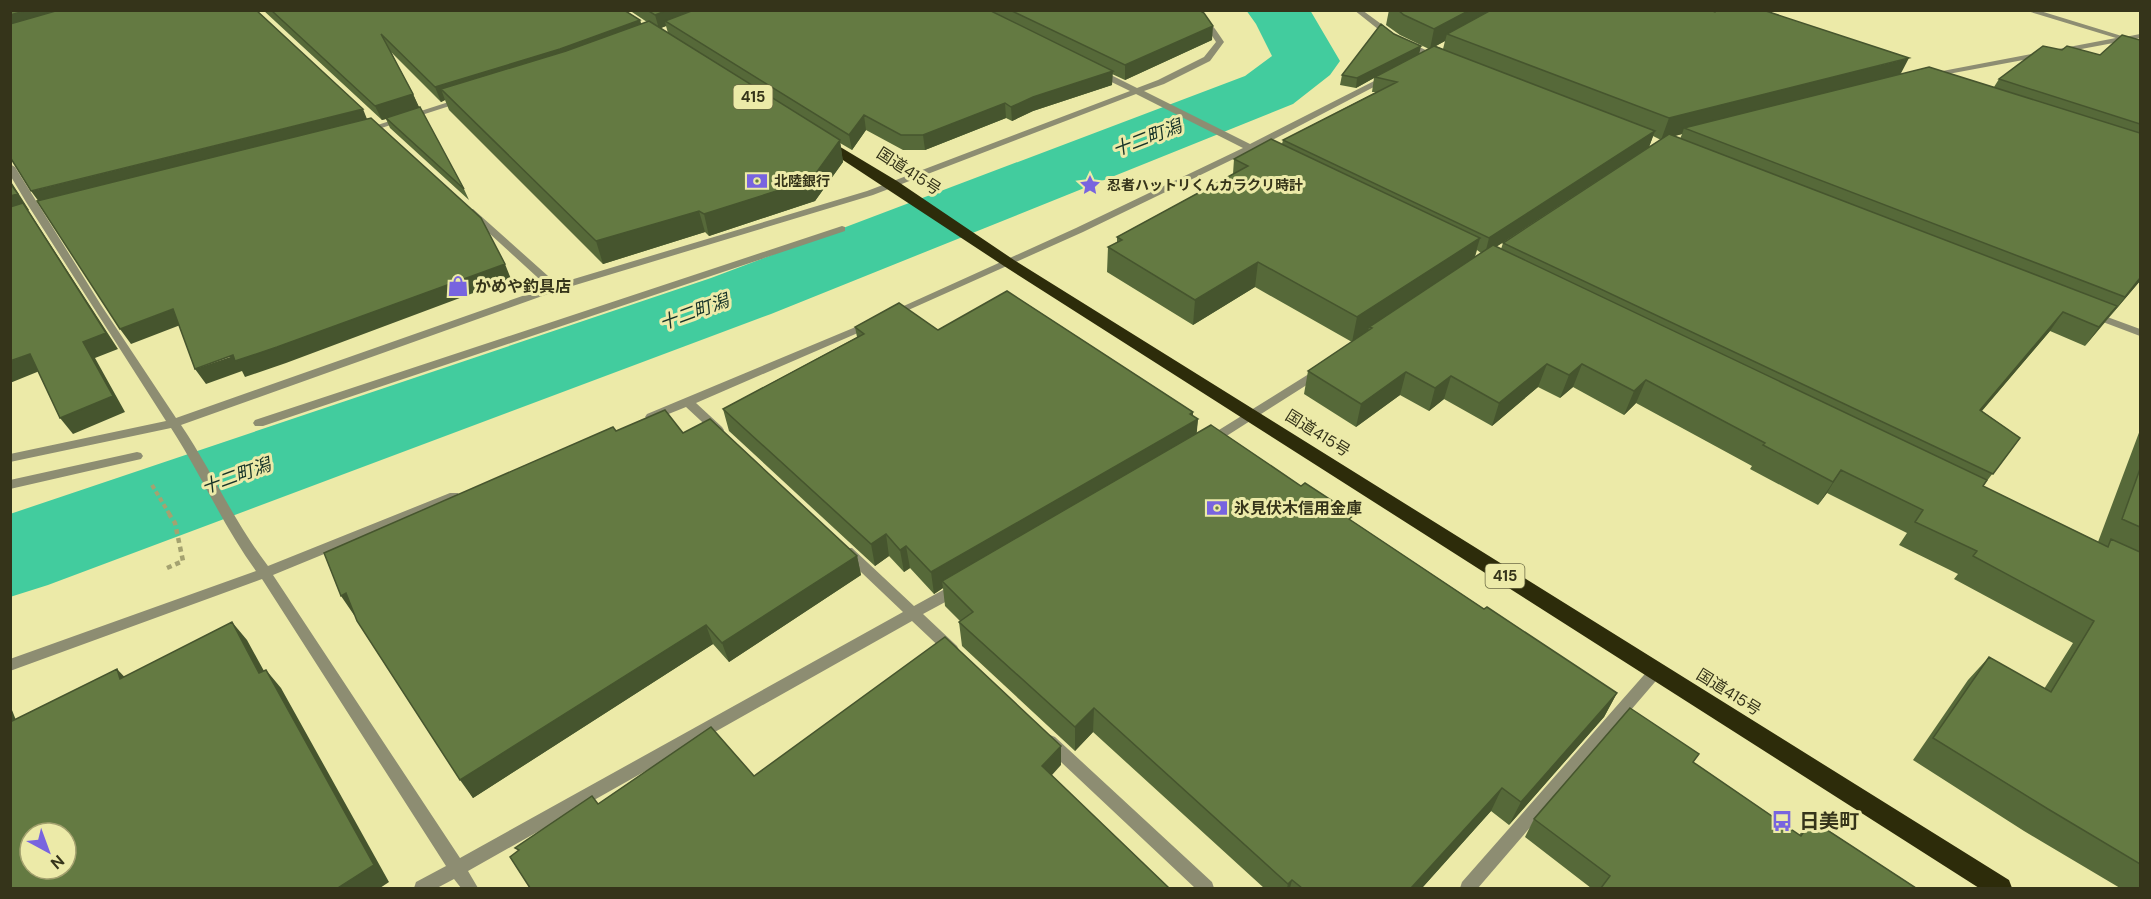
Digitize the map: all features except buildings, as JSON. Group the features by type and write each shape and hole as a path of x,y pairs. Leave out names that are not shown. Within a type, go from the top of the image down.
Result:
{"highway":[{"name":"国道415号","path":"813,135 892,184 1009,263 2000,888"}],"street":[{"path":"10,458 173,423 555,288 819,210 963,160 1138,91 1207,59 1220,42 1208,23 1185,10"},
{"path":"1357,10 1396,39 1453,64"},
{"path":"2027,10 2140,42"},
{"path":"1938,86 1927,79 2140,36"},
{"path":"1421,61 1442,50"},
{"path":"1085,66 1273,159"},
{"path":"645,420 1009,263 1251,148 1400,72"},
{"path":"355,133 467,99"},
{"path":"370,119 386,134"},
{"path":"10,167 186,441 246,548 265,573 470,888"},
{"path":"462,204 555,288"},
{"path":"259,423 842,229"},
{"path":"2085,311 2140,333"},
{"path":"1201,446 1252,416 1330,364"},
{"path":"688,402 732,443"},
{"path":"10,484 137,456"},
{"path":"10,665 265,573 460,494"},
{"path":"836,541 966,663"},
{"path":"422,888 966,585"},
{"path":"1468,888 1656,671"},
{"path":"1043,736 1206,888"}],"path":[{"path":"137,456 174,524 183,561 162,571"}],"waterway":[{"name":"十二町潟","path":"10,556 741,296 1269,90 1307,61 1282,14 1276,10"}],"place":[{"name":"北陸銀行","path":"757,181"},
{"name":"忍者ハットリくんカラクリ時計","path":"1090,185"},
{"name":"かめや釣具店","path":"458,286"},
{"name":"氷見伏木信用金庫","path":"1217,508"},
{"name":"日美町","path":"1782,821"}]}
